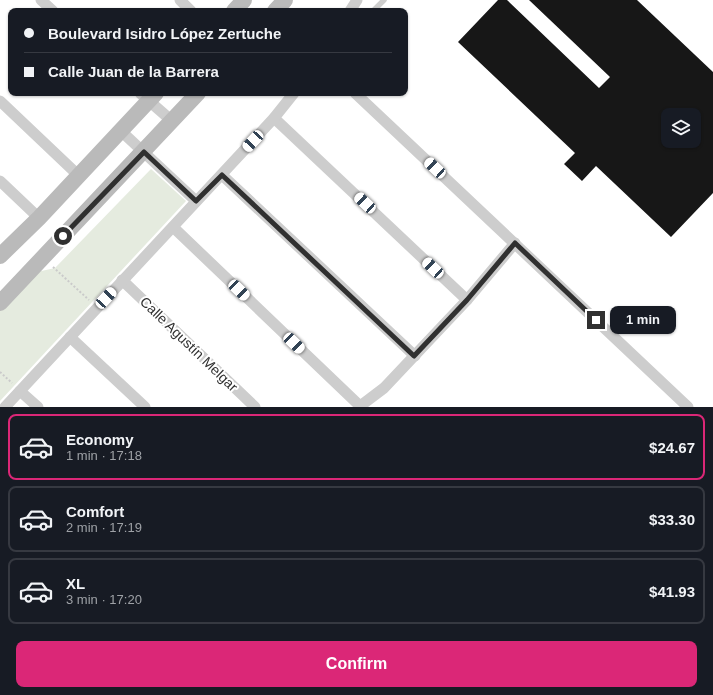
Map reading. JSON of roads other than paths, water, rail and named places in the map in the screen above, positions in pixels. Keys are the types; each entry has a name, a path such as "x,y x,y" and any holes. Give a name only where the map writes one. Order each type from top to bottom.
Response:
{"main road":[{"path":"237,8 244,0"},
{"path":"278,8 285,0"},
{"path":"0,256 39,218 121,131 148,96"},
{"path":"0,303 195,96"}],"street":[{"path":"41,0 50,8"},
{"path":"180,0 188,8"},
{"path":"148,96 172,121"},
{"path":"5,407 122,280 222,175 274,118 292,96"},
{"path":"358,96 688,407"},
{"path":"0,101 78,175"},
{"path":"274,118 467,300"},
{"path":"121,131 196,201"},
{"path":"222,175 414,356"},
{"path":"0,181 39,218"},
{"path":"174,227 360,407 384,388 467,300 515,243"},
{"name":"Calle Agustín Melgar","path":"122,280 255,407"},
{"path":"70,337 146,407"},
{"path":"20,391 38,407"}],"lane":[{"path":"376,8 384,0"}]}
